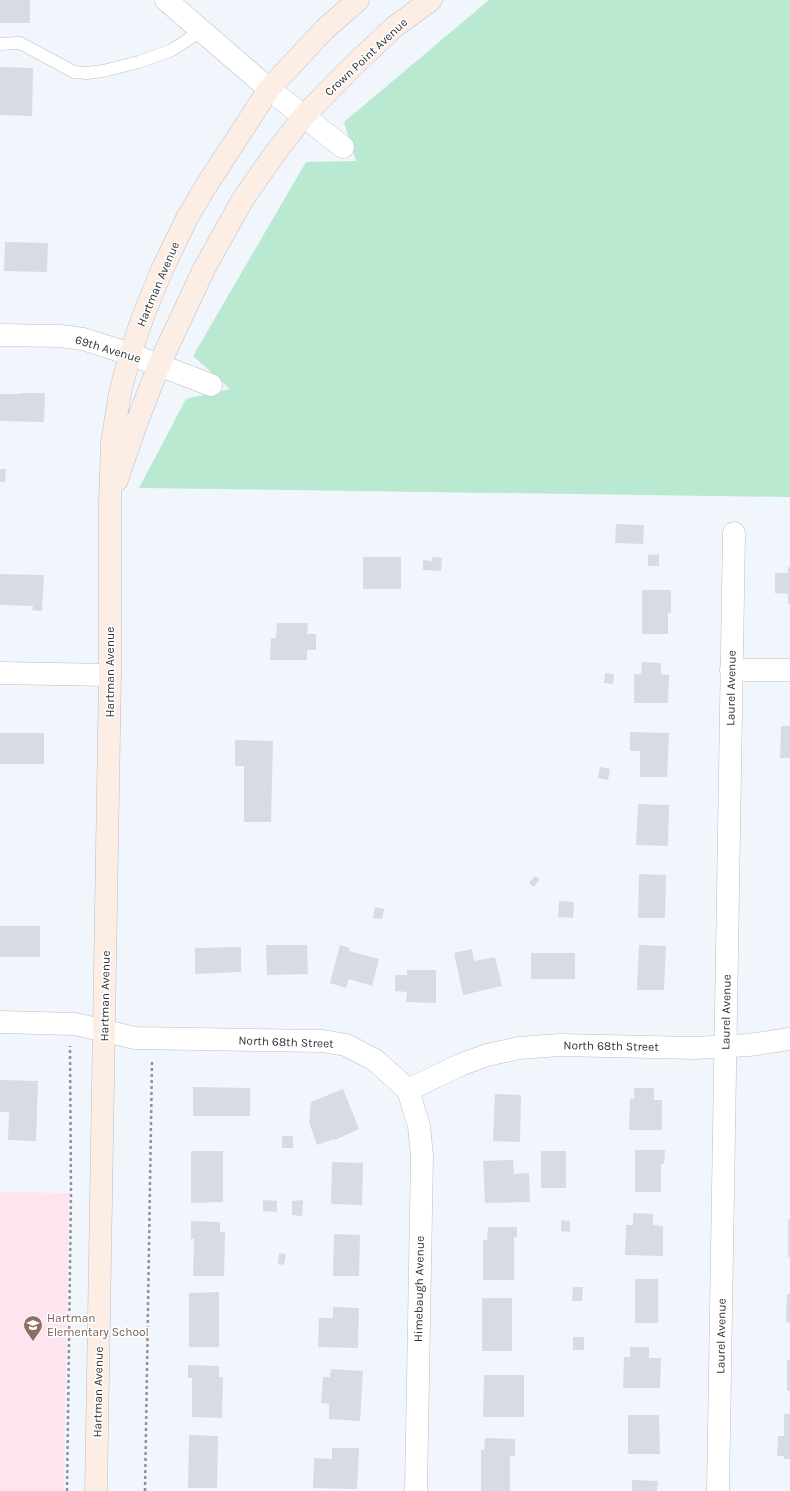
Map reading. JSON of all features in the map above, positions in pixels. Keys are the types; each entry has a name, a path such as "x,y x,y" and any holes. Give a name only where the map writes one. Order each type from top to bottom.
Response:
{"main road":[{"path":"270,89 325,29 358,0"},
{"name":"Crown Point Avenue","path":"304,116 393,28 431,0"},
{"name":"Hartman Avenue","path":"96,1491 110,675 110,502 112,442 120,393 130,354 162,270 187,218 206,186 270,89"},
{"name":"Hartman Avenue","path":"110,502 135,427 159,365 204,270 243,198 304,116"}],"street":[{"path":"166,0 270,89 343,147"},
{"name":"69th Avenue","path":"0,335 60,336 83,339 130,354 211,385"},
{"name":"Laurel Avenue","path":"718,1491 734,533"},
{"path":"731,670 790,670"},
{"path":"0,673 110,675"},
{"name":"North 68th Street","path":"0,1022 75,1024 135,1038 323,1041 346,1045 375,1060 408,1090 460,1064 488,1055 519,1048 560,1045 695,1048 749,1045 790,1039"},
{"name":"Himebaugh Avenue","path":"408,1090 419,1126 422,1156 416,1491"}],"lane":[{"path":"0,44 20,43 74,72 87,73 103,71 139,62 172,50 201,31"}],"path":[{"path":"67,1491 71,1193 70,1042"},
{"path":"145,1491 152,1056"}],"shaded area":[{"name":"Hartman Elementary School","path":"0,1192 69,1193 64,1491 0,1491"}],"green space":[{"path":"489,0 790,0 790,497 139,488 186,399 230,389 193,356 306,162 356,161 344,122"}],"building":[{"path":"0,0 30,0 30,23 0,23"},
{"path":"0,67 33,68 32,116 0,115"},
{"path":"5,242 48,243 47,272 4,271"},
{"path":"45,393 44,422 0,421 0,394"},
{"path":"0,469 6,469 5,482 0,482"},
{"path":"616,524 644,525 643,544 615,543"},
{"path":"659,554 659,566 648,566 648,555"},
{"path":"363,557 401,557 401,589 363,589"},
{"path":"432,557 442,558 441,571 423,570 423,560 432,561"},
{"path":"788,567 790,567 790,604 788,604 788,594 775,593 775,573 788,573"},
{"path":"0,574 44,575 42,611 32,610 33,606 0,605"},
{"path":"642,590 671,590 671,613 668,613 668,634 642,634"},
{"path":"277,623 308,623 307,634 316,634 316,650 307,650 307,660 270,660 271,638 276,638"},
{"path":"642,662 661,663 661,674 669,675 668,703 634,703 634,674 641,674"},
{"path":"605,673 614,674 613,684 604,683"},
{"path":"781,726 790,726 790,758 780,758"},
{"path":"630,732 669,733 667,777 640,777 640,751 630,751"},
{"path":"0,733 44,733 44,764 0,764"},
{"path":"235,740 273,741 271,822 244,822 244,766 235,766"},
{"path":"600,767 610,769 608,780 598,778"},
{"path":"638,804 669,805 668,846 636,845"},
{"path":"639,874 666,875 665,918 638,918"},
{"path":"535,876 540,879 534,887 529,883"},
{"path":"559,901 574,902 573,918 558,917"},
{"path":"375,907 384,909 382,919 373,918"},
{"path":"0,926 40,926 40,957 0,957"},
{"path":"266,945 307,945 308,974 267,975"},
{"path":"340,945 350,948 349,951 379,959 372,986 349,979 346,988 330,983"},
{"path":"639,945 666,946 664,990 637,990"},
{"path":"241,947 241,972 195,974 195,948"},
{"path":"472,949 474,961 495,957 502,986 463,995 454,953"},
{"path":"531,953 575,953 575,979 531,979"},
{"path":"407,970 436,970 436,1003 406,1002 407,992 395,991 395,975 407,975"},
{"path":"0,1080 38,1081 36,1141 8,1140 9,1112 0,1112"},
{"path":"193,1087 250,1088 250,1116 193,1116"},
{"path":"634,1088 654,1088 654,1100 662,1100 662,1130 629,1130 630,1099 634,1099"},
{"path":"343,1089 359,1129 335,1140 334,1139 317,1145 309,1122 311,1102"},
{"path":"495,1094 521,1095 520,1142 493,1141"},
{"path":"282,1136 293,1136 293,1148 282,1148"},
{"path":"635,1150 665,1150 664,1164 661,1164 661,1192 635,1192"},
{"path":"191,1151 223,1151 223,1202 191,1203"},
{"path":"541,1151 566,1151 566,1188 541,1188"},
{"path":"513,1160 514,1174 529,1173 530,1202 485,1203 483,1161"},
{"path":"332,1162 363,1163 362,1205 331,1204"},
{"path":"263,1200 277,1201 277,1212 263,1211"},
{"path":"303,1200 302,1216 292,1215 292,1201"},
{"path":"633,1213 653,1214 653,1225 663,1226 663,1256 625,1255 626,1225 633,1225"},
{"path":"788,1219 790,1219 790,1257 788,1257"},
{"path":"561,1220 570,1221 570,1232 561,1231"},
{"path":"191,1221 220,1222 220,1232 225,1232 224,1276 193,1276 194,1239 191,1239"},
{"path":"488,1227 517,1227 517,1237 514,1237 514,1280 483,1280 483,1240 487,1240"},
{"path":"334,1234 360,1235 359,1276 333,1276"},
{"path":"279,1253 286,1254 284,1265 278,1264"},
{"path":"635,1279 658,1279 658,1323 635,1323"},
{"path":"573,1287 583,1287 582,1301 572,1301"},
{"path":"219,1292 219,1347 189,1347 189,1293"},
{"path":"787,1294 790,1294 790,1323 786,1322"},
{"path":"482,1298 512,1298 512,1351 482,1351"},
{"path":"333,1307 359,1308 358,1348 318,1347 319,1318 333,1318"},
{"path":"573,1337 584,1337 584,1350 573,1350"},
{"path":"630,1347 649,1347 649,1358 661,1358 660,1388 623,1388 624,1357 630,1357"},
{"path":"787,1360 790,1360 790,1391 787,1391"},
{"path":"188,1365 219,1366 219,1377 223,1377 222,1418 192,1417 192,1378 188,1378"},
{"path":"331,1369 363,1371 360,1421 329,1419 329,1404 321,1403 323,1377 330,1377"},
{"path":"484,1375 524,1375 524,1417 483,1417"},
{"path":"784,1414 790,1414 790,1459 784,1459 784,1456 777,1456 778,1436 784,1436"},
{"path":"628,1415 659,1415 660,1454 628,1454"},
{"path":"189,1435 218,1436 217,1488 188,1488"},
{"path":"485,1438 515,1439 515,1456 510,1456 510,1491 481,1491 481,1450 484,1450"},
{"path":"332,1448 359,1448 357,1489 313,1488 314,1458 332,1459"},
{"path":"632,1480 658,1481 657,1491 632,1491"}],"place":[{"name":"Hartman Elementary School","path":"33,1342"}]}
